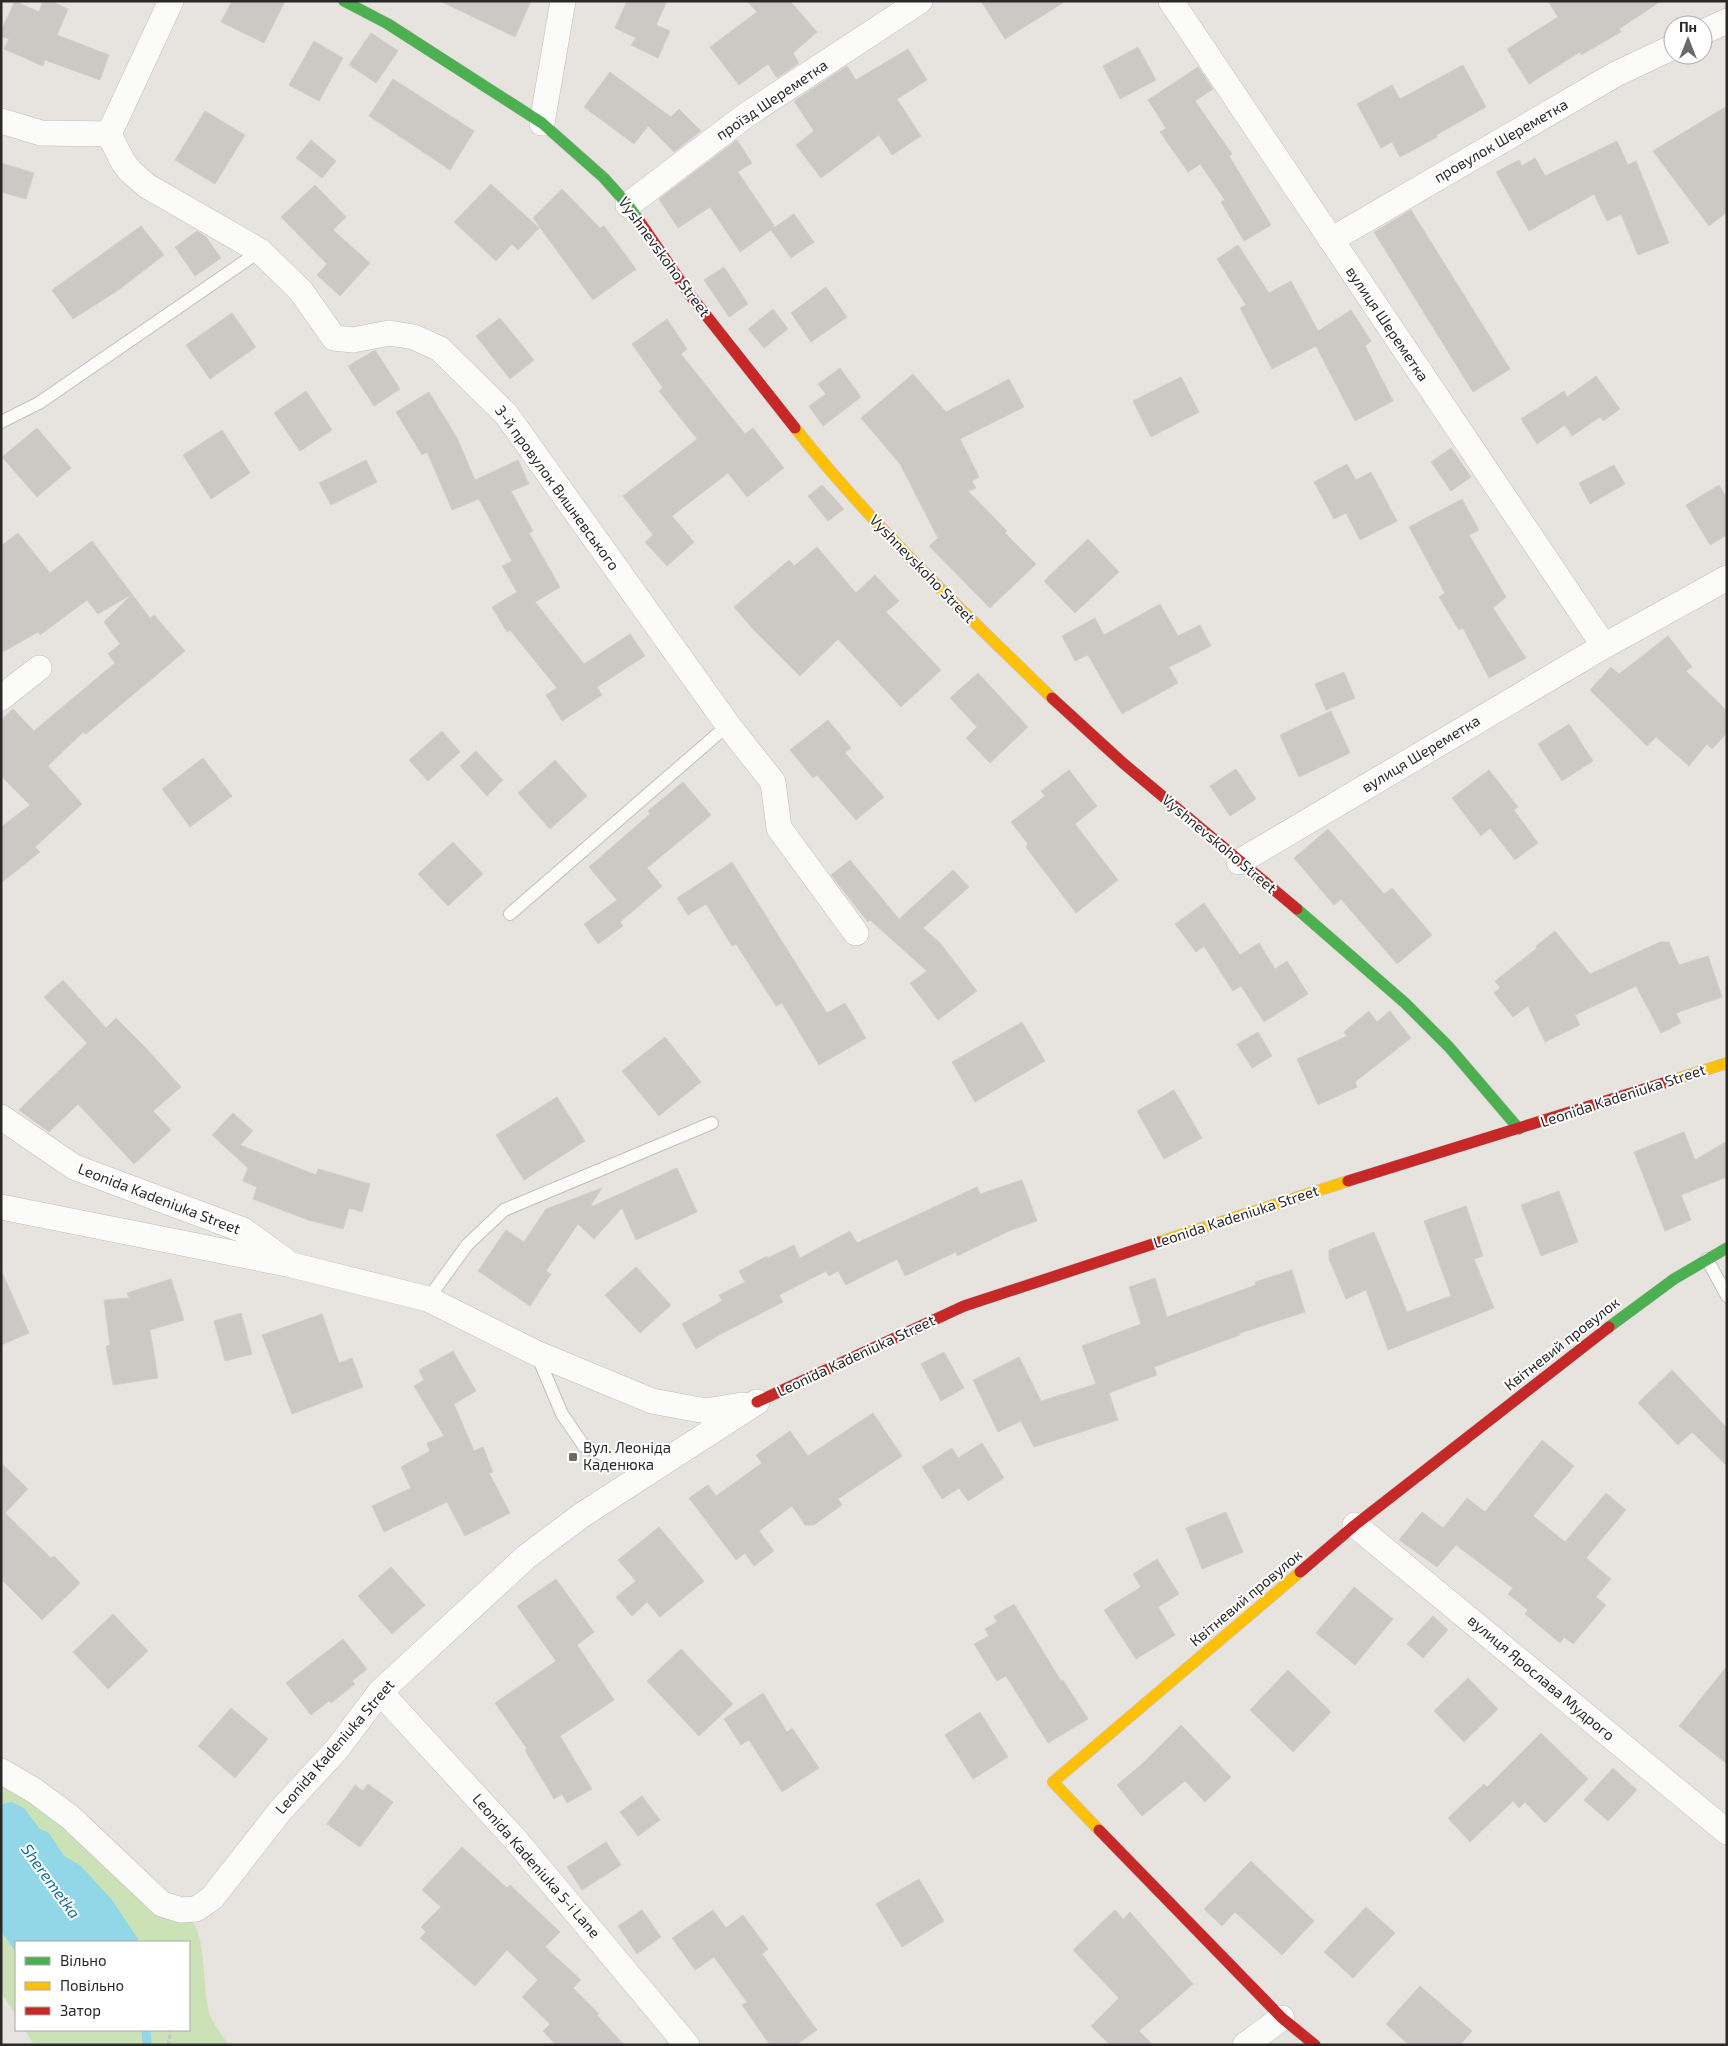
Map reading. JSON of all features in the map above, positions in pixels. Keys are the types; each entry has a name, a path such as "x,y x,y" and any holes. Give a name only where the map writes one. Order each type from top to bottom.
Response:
{"street":[{"path":"1,121 41,133 109,134 171,1"},
{"name":"Vyshnevskoho Street","path":"344,1 388,24 542,124 580,155 628,204 708,318 823,463 873,520 930,580 1055,701 1123,763 1362,964 1405,1003 1449,1047 1519,1129"},
{"path":"542,124 563,1"},
{"name":"проїзд Шереметка","path":"628,204 745,116 920,1"},
{"name":"вулиця Шереметка","path":"1171,1 1604,646"},
{"path":"1713,27 1727,21"},
{"name":"провулок Шереметка","path":"1331,240 1616,74 1663,52"},
{"name":"3-й провулок Вишневського","path":"109,134 123,162 147,186 260,251 301,291 334,338 353,340 389,333 414,337 440,349 506,414 728,725 773,782 779,828 856,933"},
{"name":"вулиця Шереметка","path":"1239,862 1604,646 1727,578"},
{"path":"1,698 39,668"},
{"name":"Leonida Kadeniuka Street","path":"1,1771 35,1791 70,1818 162,1904 181,1910 196,1909 212,1898 280,1811 337,1749 380,1692 526,1557 582,1515 757,1402 964,1306 1286,1200 1727,1064"},
{"name":"Leonida Kadeniuka Street","path":"1,1117 74,1167 243,1230 292,1265"},
{"name":"Leonida Kadeniuka Street","path":"1,1207 292,1265 428,1299 536,1353 652,1401 706,1411 757,1402"},
{"name":"Квітневий провулок","path":"1282,2018 1053,1782 1355,1525 1638,1304 1674,1279 1727,1248"},
{"name":"вулиця Ярослава Мудрого","path":"1355,1525 1727,1832"},
{"name":"Leonida Kadeniuka 5-i Lane","path":"380,1692 514,1838 687,2045"},
{"path":"1245,2045 1282,2018 1315,2045"}],"lane":[{"path":"1,422 39,403 260,251"},
{"path":"510,914 728,725"},
{"path":"428,1299 467,1246 504,1210 712,1123"},
{"path":"1708,1259 1727,1296"},
{"path":"536,1353 562,1414 584,1446 610,1458 652,1458 706,1427 757,1402"}],"path":[{"path":"168,2045 171,2031"}],"green space":[{"path":"1,1771 181,1910 194,1924 200,1942 210,2015 229,2045 34,2045 26,2031 190,2031 190,1941 15,1941 15,2014 1,1992"}],"water":[{"path":"12,1802 24,1808 40,1829 49,1833 64,1856 81,1866 112,1900 139,1941 15,1941 15,1951 1,1931 1,1804"}],"building":[{"path":"15,1 39,12 43,1 51,1 68,9 57,35 109,55 100,80 45,60 43,66 4,49 9,39 1,36 1,31"},
{"path":"232,1 285,1 264,43 221,22"},
{"path":"440,1 531,1 515,37"},
{"path":"627,1 667,1 656,25 670,31 658,58 631,45 636,38 615,28"},
{"path":"747,1 790,1 817,32 793,53 799,63 777,78 768,64 739,85 710,47 757,12"},
{"path":"981,1 1066,1 1005,39"},
{"path":"1548,1 1661,1 1619,29 1621,32 1581,55 1580,52 1529,84 1507,49 1558,17"},
{"path":"371,33 398,51 376,83 349,65"},
{"path":"314,41 343,58 319,101 289,85"},
{"path":"1138,47 1156,80 1120,99 1103,66"},
{"path":"908,49 927,80 897,99 921,136 892,155 879,135 821,178 796,145 814,131 794,101 847,66 856,80"},
{"path":"1463,65 1486,107 1400,157 1392,142 1381,148 1357,104 1392,85 1400,99"},
{"path":"1198,67 1213,89 1195,101 1232,154 1229,156 1271,225 1244,241 1221,202 1225,200 1200,164 1188,172 1160,132 1166,128 1148,100"},
{"path":"610,72 671,117 679,109 701,131 674,152 648,126 634,144 584,107"},
{"path":"393,79 474,131 450,170 369,116"},
{"path":"1727,106 1727,212 1709,226 1653,151"},
{"path":"205,111 245,135 215,184 175,160"},
{"path":"311,140 336,161 322,178 296,158"},
{"path":"737,140 752,163 738,172 775,227 794,214 814,242 791,258 771,230 740,252 710,207 678,228 659,199"},
{"path":"1617,141 1628,165 1636,161 1669,243 1638,255 1621,214 1607,221 1594,194 1529,231 1496,172 1519,160 1522,166 1535,158 1545,176"},
{"path":"1,163 34,173 26,199 1,192"},
{"path":"491,184 539,228 518,250 512,244 496,261 454,222"},
{"path":"315,185 346,217 333,230 370,263 340,296 317,275 327,264 281,217"},
{"path":"562,189 600,228 604,226 636,269 593,300 533,218"},
{"path":"1411,210 1510,369 1473,392 1374,232"},
{"path":"141,226 164,255 117,291 73,319 52,290"},
{"path":"197,231 206,237 221,258 195,276 175,247"},
{"path":"1238,245 1269,293 1291,281 1318,331 1351,310 1371,341 1365,346 1393,401 1355,421 1316,346 1272,369 1240,308 1246,305 1217,259"},
{"path":"724,267 748,304 729,317 704,280"},
{"path":"826,287 847,317 811,342 791,313"},
{"path":"773,309 788,329 764,348 748,329"},
{"path":"232,313 256,347 210,379 186,345"},
{"path":"500,318 534,360 510,379 476,336"},
{"path":"667,319 687,349 681,354 745,434 753,428 784,468 747,497 728,473 672,516 694,542 667,566 645,542 653,535 623,496 697,439 659,391 663,388 632,344"},
{"path":"375,350 400,389 374,406 348,366"},
{"path":"840,368 861,397 823,426 809,406 826,394 818,384"},
{"path":"913,374 946,412 1009,379 1024,407 960,439 979,477 972,481 976,488 968,491 1007,531 1005,533 1036,564 990,608 929,546 938,538 900,464 861,418"},
{"path":"1596,376 1620,409 1603,421 1600,417 1572,436 1565,425 1537,444 1521,419 1564,391 1567,397"},
{"path":"1181,377 1199,412 1151,437 1133,401"},
{"path":"306,391 332,430 300,451 274,413"},
{"path":"429,392 457,438 475,480 518,460 529,484 511,491 533,531 529,533 560,587 535,602 584,664 630,634 645,656 597,687 602,695 562,721 546,695 557,688 510,630 507,632 492,607 517,592 502,566 512,561 479,499 452,510 427,452 422,455 396,412"},
{"path":"37,428 71,468 37,497 2,457"},
{"path":"222,430 250,473 211,499 183,455"},
{"path":"1451,448 1471,477 1451,491 1431,462"},
{"path":"366,460 377,482 331,505 319,483"},
{"path":"1347,464 1356,480 1371,472 1397,521 1360,540 1346,513 1334,519 1314,482"},
{"path":"1614,465 1625,484 1590,504 1579,483"},
{"path":"822,485 844,509 828,521 808,496"},
{"path":"1719,485 1727,498 1727,535 1710,545 1686,505"},
{"path":"1462,499 1479,530 1469,535 1506,597 1493,608 1526,658 1489,678 1463,628 1459,630 1439,597 1445,593 1409,527"},
{"path":"18,533 50,573 92,541 132,594 98,614 87,600 40,635 38,632 1,653 1,546"},
{"path":"1088,539 1119,572 1075,613 1044,581"},
{"path":"817,547 856,593 875,575 899,601 886,612 941,670 901,707 838,639 800,676 734,607 789,560 794,566"},
{"path":"132,594 150,618 154,615 185,651 86,734 83,732 48,766 82,804 35,847 40,852 1,883 1,827 30,805 1,776 1,720 13,709 34,731 115,663 108,654 120,644 104,622"},
{"path":"1160,604 1178,636 1200,625 1211,646 1169,667 1178,683 1122,714 1088,655 1075,661 1062,636 1095,618 1104,635"},
{"path":"1668,636 1692,667 1686,671 1727,711 1727,733 1712,749 1707,744 1689,766 1656,737 1647,746 1590,690 1611,667 1619,674"},
{"path":"1344,672 1355,698 1326,710 1315,684"},
{"path":"978,673 1028,727 990,763 966,738 977,727 950,698"},
{"path":"1331,711 1350,753 1299,777 1280,735"},
{"path":"828,720 851,748 845,753 884,797 856,820 817,775 813,778 790,750"},
{"path":"1569,724 1593,761 1562,781 1538,744"},
{"path":"442,731 460,752 428,781 409,760"},
{"path":"476,751 503,780 487,796 460,766"},
{"path":"203,758 232,796 190,827 162,789"},
{"path":"555,760 587,796 550,829 518,793"},
{"path":"1236,769 1256,799 1230,816 1210,786"},
{"path":"1069,770 1097,806 1075,824 1118,880 1076,913 1026,847 1028,844 1011,822 1045,796 1041,791"},
{"path":"1489,770 1518,807 1514,810 1538,843 1515,860 1490,828 1481,836 1452,798"},
{"path":"683,782 711,815 647,868 662,886 620,922 623,926 598,944 584,924 617,900 589,867 650,814 648,811"},
{"path":"1328,829 1384,894 1392,888 1432,935 1397,964 1341,899 1334,905 1294,858"},
{"path":"453,842 483,874 448,906 418,874"},
{"path":"850,860 899,919 953,870 969,887 923,928 940,943 977,991 938,1020 910,983 927,971 870,920 868,922 831,875"},
{"path":"732,862 827,1013 845,1003 866,1038 819,1065 782,1003 776,1006 736,944 732,946 706,904 688,915 677,898"},
{"path":"1204,903 1240,955 1259,943 1275,969 1287,961 1308,994 1264,1022 1241,986 1233,991 1204,946 1196,952 1175,924"},
{"path":"1555,931 1590,974 1660,942 1669,942 1679,965 1708,956 1722,997 1676,1013 1681,1023 1661,1033 1636,986 1575,1015 1580,1025 1545,1042 1528,1006 1513,1017 1494,993 1500,988 1495,981 1537,948 1536,946"},
{"path":"63,980 106,1028 116,1018 181,1087 153,1111 171,1130 134,1164 78,1104 49,1132 19,1110 87,1043 44,997"},
{"path":"1369,1011 1377,1022 1390,1011 1411,1038 1355,1082 1357,1087 1318,1105 1297,1059 1347,1036 1344,1032"},
{"path":"1022,1022 1045,1061 975,1102 952,1062"},
{"path":"1258,1032 1272,1056 1252,1068 1237,1044"},
{"path":"665,1037 701,1082 659,1116 622,1071"},
{"path":"1174,1090 1202,1138 1164,1159 1137,1111"},
{"path":"557,1097 585,1141 524,1180 496,1135"},
{"path":"233,1113 253,1131 240,1145 316,1175 318,1169 370,1184 362,1212 349,1208 343,1229 308,1220 253,1199 257,1187 243,1181 248,1168 212,1135"},
{"path":"1684,1132 1695,1160 1727,1141 1727,1177 1681,1195 1691,1220 1665,1231 1634,1152"},
{"path":"677,1168 697,1212 636,1240 622,1208 594,1239 578,1224 546,1271 551,1274 530,1306 478,1271 506,1230 524,1242 546,1209 602,1188 591,1205 593,1206"},
{"path":"1022,1180 1037,1221 1009,1231 957,1256 956,1252 905,1276 897,1259 846,1285 838,1271 829,1276 826,1271 779,1295 783,1302 696,1349 682,1324 722,1301 719,1295 745,1282 739,1271 767,1256 768,1258 794,1245 800,1258 850,1231 857,1243 977,1187 980,1194"},
{"path":"1559,1191 1578,1242 1541,1256 1521,1205"},
{"path":"1466,1206 1483,1256 1474,1259 1494,1308 1388,1350 1366,1290 1346,1299 1329,1259 1329,1250 1374,1232 1407,1312 1451,1296 1424,1221"},
{"path":"636,1267 671,1305 640,1333 605,1295"},
{"path":"1,1270 29,1333 1,1345"},
{"path":"1292,1270 1305,1312 1240,1333 1240,1335 1154,1367 1157,1375 1109,1393 1118,1420 1034,1447 1021,1421 998,1432 973,1380 1019,1357 1041,1401 1096,1384 1082,1346 1141,1324 1129,1287 1155,1278 1167,1317 1256,1285 1255,1282"},
{"path":"171,1279 184,1320 150,1330 158,1378 113,1385 106,1346 110,1345 104,1300 129,1298 127,1293"},
{"path":"241,1313 252,1354 225,1361 214,1321"},
{"path":"322,1314 339,1363 352,1358 363,1387 292,1414 262,1335"},
{"path":"453,1351 476,1391 454,1404 474,1451 483,1447 493,1472 489,1473 510,1513 465,1536 447,1502 384,1532 372,1506 411,1488 401,1467 430,1451 427,1443 444,1436 414,1386 424,1380 419,1370"},
{"path":"944,1352 964,1388 941,1401 921,1364"},
{"path":"1672,1370 1727,1428 1727,1466 1692,1432 1678,1445 1638,1403"},
{"path":"873,1413 902,1456 838,1499 842,1505 814,1525 805,1525 792,1506 759,1531 774,1551 754,1566 745,1553 736,1560 689,1498 708,1485 716,1496 762,1463 756,1455 790,1431 808,1456"},
{"path":"1542,1440 1574,1466 1533,1516 1565,1542 1606,1493 1626,1510 1586,1558 1611,1579 1596,1597 1606,1605 1573,1644 1564,1637 1560,1643 1525,1614 1528,1610 1508,1594 1513,1588 1456,1545 1437,1567 1399,1540 1422,1512 1443,1528 1467,1498 1485,1512"},
{"path":"982,1443 1004,1478 968,1501 959,1488 942,1499 922,1467 952,1448 958,1458"},
{"path":"1,1463 28,1489 5,1513 51,1558 54,1556 80,1583 42,1620 1,1579"},
{"path":"1226,1512 1243,1552 1202,1569 1186,1528"},
{"path":"659,1527 704,1581 660,1617 647,1602 632,1616 616,1597 636,1581 618,1560"},
{"path":"1157,1559 1179,1594 1158,1607 1175,1635 1136,1659 1104,1610 1141,1587 1133,1574"},
{"path":"391,1567 425,1605 392,1634 358,1596"},
{"path":"556,1579 594,1632 577,1645 614,1700 560,1736 592,1789 567,1803 562,1794 554,1799 525,1750 527,1749 495,1703 556,1661 517,1606"},
{"path":"1354,1587 1393,1619 1355,1665 1316,1633"},
{"path":"1014,1604 1061,1681 1063,1680 1088,1719 1048,1743 1006,1676 997,1681 974,1644 989,1636 985,1629 997,1622 994,1616"},
{"path":"113,1614 148,1651 108,1689 73,1652"},
{"path":"1433,1616 1448,1630 1423,1658 1407,1644"},
{"path":"343,1639 367,1669 352,1681 355,1684 331,1703 329,1701 311,1715 286,1683"},
{"path":"681,1649 733,1704 699,1736 647,1681"},
{"path":"1727,1666 1727,1764 1679,1726"},
{"path":"1288,1670 1331,1712 1293,1752 1250,1710"},
{"path":"1468,1678 1498,1709 1464,1742 1434,1711"},
{"path":"763,1693 787,1732 792,1728 819,1768 782,1792 749,1740 741,1745 724,1719"},
{"path":"231,1708 268,1739 235,1778 198,1746"},
{"path":"980,1712 1008,1757 973,1779 945,1735"},
{"path":"1181,1725 1231,1777 1205,1802 1185,1781 1142,1816 1117,1785 1142,1764"},
{"path":"1541,1733 1588,1779 1545,1823 1525,1802 1519,1808 1513,1801 1470,1842 1448,1818 1484,1784 1487,1787"},
{"path":"1613,1768 1637,1790 1608,1821 1584,1800"},
{"path":"368,1784 393,1802 360,1847 327,1824 355,1785 363,1791"},
{"path":"642,1796 660,1820 638,1836 620,1812"},
{"path":"606,1842 621,1865 582,1890 567,1867"},
{"path":"462,1847 507,1888 510,1885 560,1932 545,1947 581,1980 573,1988 599,2014 597,2015 624,2045 556,2045 543,2031 550,2024 522,1997 538,1980 507,1950 475,1986 420,1938 426,1932 421,1927 441,1907 422,1890"},
{"path":"1251,1861 1314,1921 1282,1955 1235,1912 1222,1926 1204,1909"},
{"path":"919,1879 944,1921 902,1947 876,1904"},
{"path":"1366,1907 1395,1933 1353,1978 1324,1952"},
{"path":"642,1910 661,1937 637,1954 618,1926"},
{"path":"713,1910 726,1928 743,1915 768,1949 762,1954 817,2030 796,2045 770,2045 742,2005 747,2002 714,1957 695,1970 672,1938"},
{"path":"1115,1910 1123,1919 1130,1912 1193,1984 1139,2031 1153,2045 1110,2045 1091,2026 1119,1998 1073,1950"},
{"path":"1420,1986 1472,2031 1460,2045 1409,2045 1386,2024"}],"waterway":[{"name":"Sheremetka","path":"146,2031 147,2045"}],"traffic: fast":[{"path":"344,1 388,24 542,123 604,178 640,222"},
{"path":"1297,909 1405,1003 1449,1047 1519,1129"},
{"path":"1609,1327 1674,1279 1727,1248"}],"traffic: slow":[{"path":"795,428 919,568 1052,698"},
{"path":"1667,1082 1727,1063"},
{"path":"1159,1242 1348,1181"},
{"path":"1099,1830 1053,1782 1300,1572"}],"traffic: jam":[{"path":"640,222 690,295 795,428"},
{"path":"1052,698 1123,763 1297,909"},
{"path":"1348,1181 1667,1082"},
{"path":"757,1402 964,1306 1159,1242"},
{"path":"1300,1572 1355,1525 1609,1327"},
{"path":"1099,1830 1282,2018 1315,2045"}],"place":[{"name":"Вул. Леоніда Каденюка","path":"573,1457"}]}
